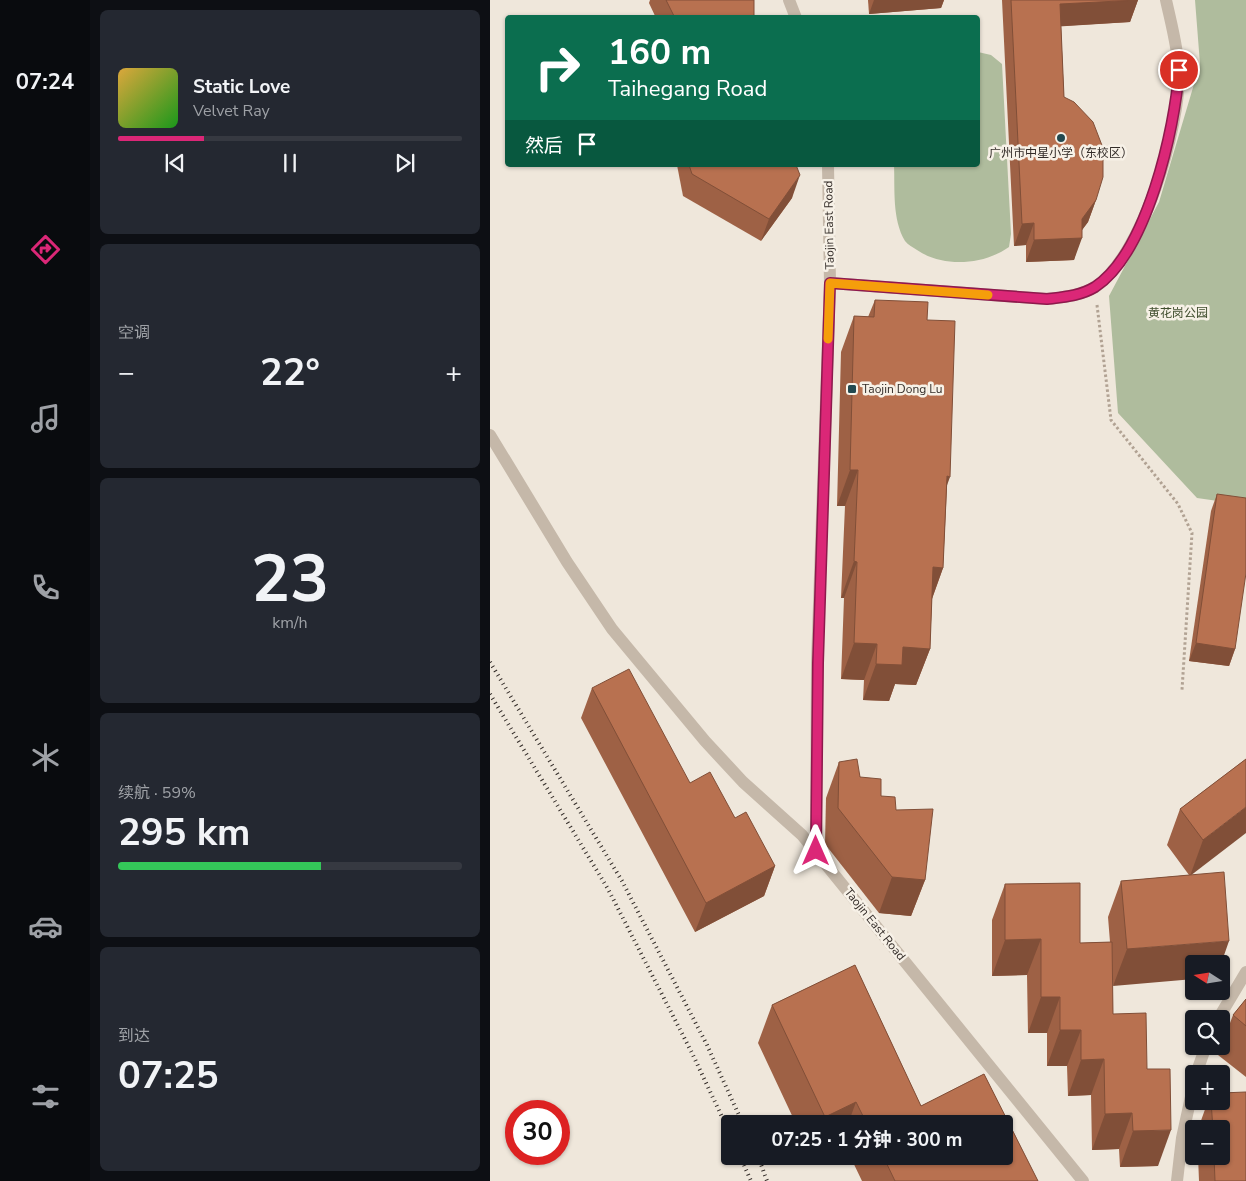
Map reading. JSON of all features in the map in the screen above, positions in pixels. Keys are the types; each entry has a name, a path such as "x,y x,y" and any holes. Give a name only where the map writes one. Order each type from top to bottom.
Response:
{"street":[{"path":"789,0 795,15"},
{"path":"830,283 1047,299 1073,296 1095,287 1123,259 1146,211 1166,153 1174,118 1179,70 1166,0"},
{"name":"Taojin East Road","path":"828,167 830,283 818,663 816,851 1083,1181"},
{"path":"490,435 567,562 612,629 743,782 797,830 816,851"},
{"path":"1223,1010 1246,972"},
{"path":"1177,1181 1182,1138 1188,1110"}],"path":[{"path":"1095,287 1111,420 1178,504 1192,533 1182,690"}],"green space":[{"name":"黄花岗公园","path":"1195,0 1246,0 1246,505 1197,498 1118,413 1109,296 1159,202 1200,64"},
{"path":"980,52 991,55 1002,64 1011,234 1009,247 988,258 976,261 951,262 927,256 905,241 898,223 894,194 894,167 980,167"}],"building":[{"path":"666,0 754,0 754,15 674,15"},
{"path":"1011,0 1138,0 1060,4 1064,97 1074,102 1093,122 1103,148 1103,177 1096,200 1082,219 1082,238 1034,240 1034,223 1022,224"},
{"path":"690,167 797,167 800,175 769,219 692,174"},
{"path":"875,300 928,302 927,320 955,321 950,477 947,476 943,568 933,567 930,649 903,647 902,665 876,664 877,644 854,643 857,562 854,561 858,470 850,470 854,316 874,317"},
{"path":"1217,494 1246,498 1246,573 1235,649 1196,643"},
{"path":"629,669 690,783 710,772 735,818 746,812 775,866 706,903 592,688"},
{"path":"857,759 860,777 881,779 881,796 895,797 896,810 933,809 925,880 892,877 838,808 839,762"},
{"path":"1246,759 1246,807 1203,840 1180,809"},
{"path":"1224,872 1229,941 1127,949 1121,881"},
{"path":"1080,883 1080,943 1112,942 1113,1014 1146,1013 1147,1069 1170,1069 1171,1130 1133,1131 1132,1113 1105,1114 1104,1059 1081,1060 1081,1030 1060,1030 1060,997 1041,997 1041,939 1005,940 1005,884"},
{"path":"855,965 921,1106 984,1074 1005,1115 862,1115 856,1102 829,1115 824,1115 772,1005"},
{"path":"1246,999 1246,1026 1233,1015"},
{"path":"1246,1092 1246,1181 1215,1181 1214,1165 1230,1165 1230,1120 1212,1120 1212,1110 1230,1110 1230,1093"},
{"path":"1013,1131 1038,1181 895,1181 887,1165 1013,1165"}],"railway":[{"path":"490,662 622,881 707,1045 739,1115"},
{"path":"490,694 608,889 692,1053 721,1115"},
{"path":"744,1165 751,1181"},
{"path":"761,1165 767,1181"}],"slow traffic":[{"path":"828,339 830,283 988,295"}],"place":[{"name":"广州市中星小学（东校区）","path":"1061,138"},
{"name":"Taojin Dong Lu","path":"852,389"}],"route":[{"path":"816,851 818,663 830,283 1047,299 1073,296 1095,287 1123,259 1156,186 1174,118 1179,70"}]}
